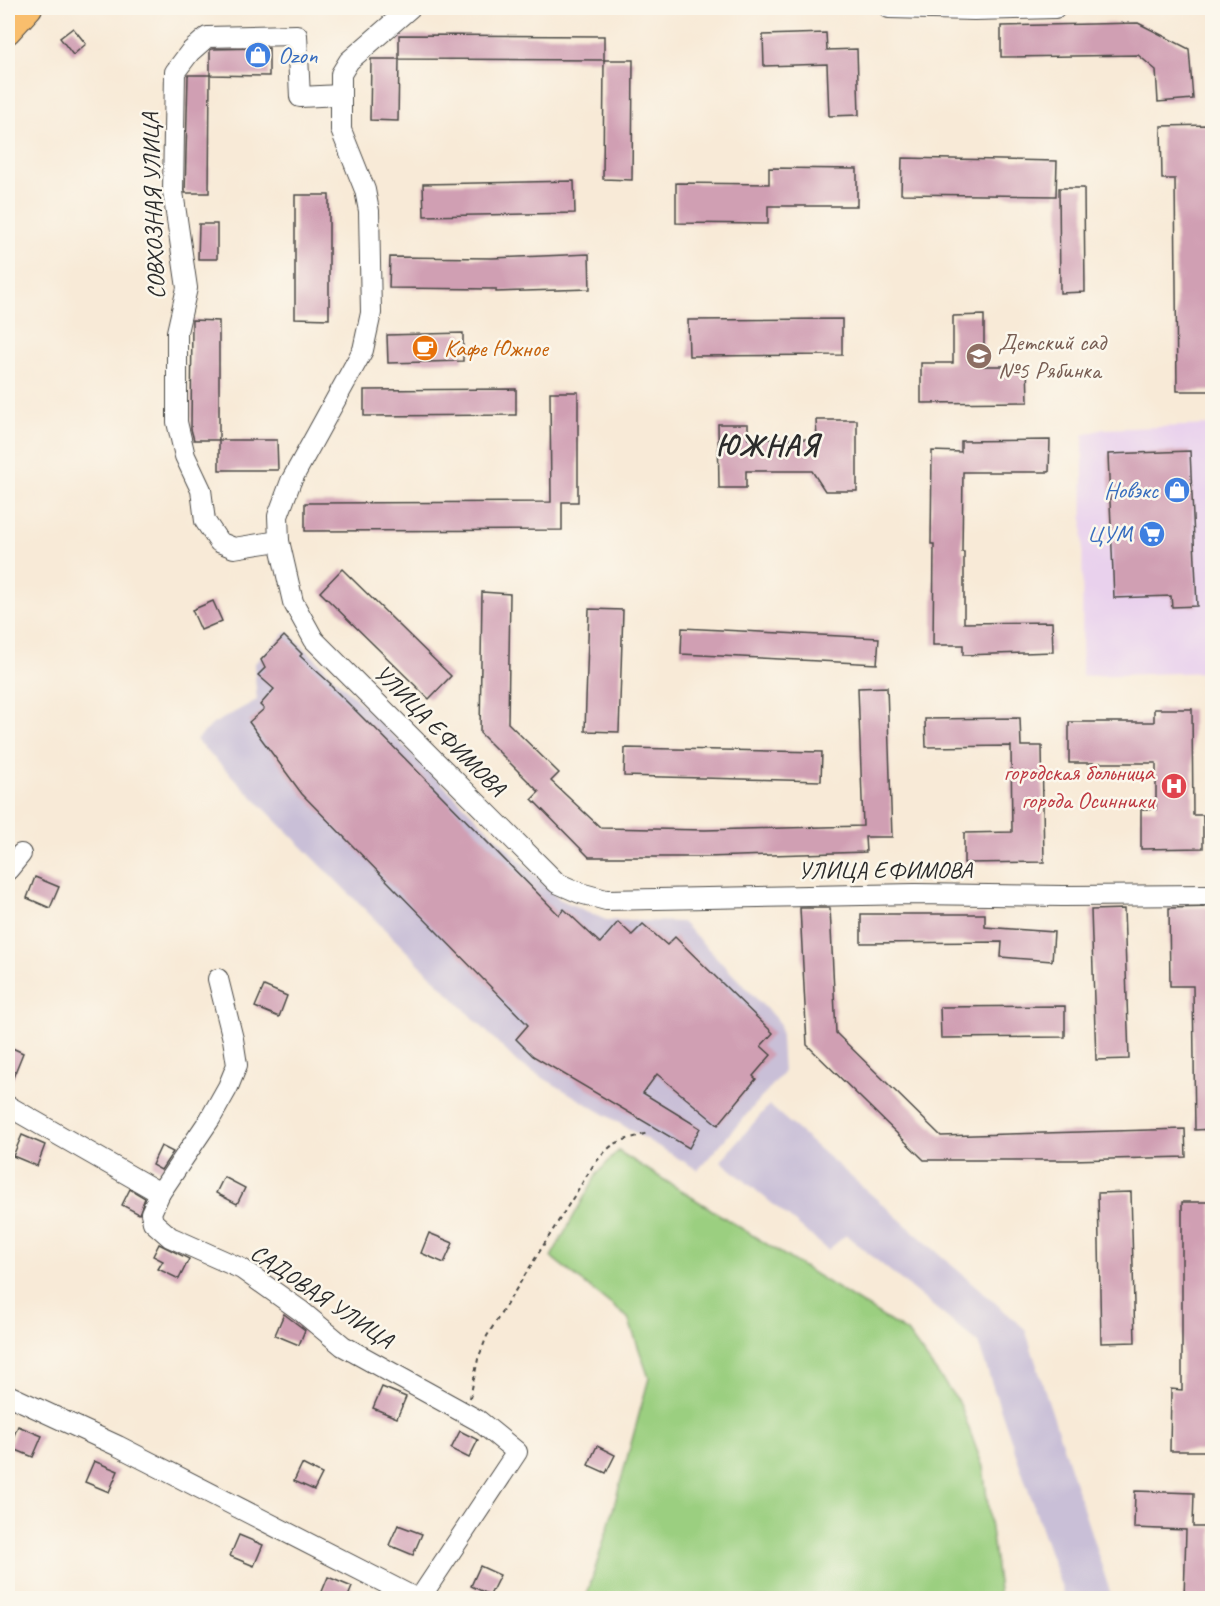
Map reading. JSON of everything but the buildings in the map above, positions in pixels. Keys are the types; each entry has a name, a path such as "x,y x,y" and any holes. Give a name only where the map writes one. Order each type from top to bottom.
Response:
{"main road":[{"path":"8,30 30,8"}],"street":[{"name":"УЛИЦА ЕФИМОВА","path":"410,8 349,61 341,74 341,130 365,190 369,211 371,313 363,350 291,481 279,516 279,541 293,602 314,640 557,883 580,893 606,900 915,894 1212,895"},
{"path":"889,8 974,10 1055,8"},
{"name":"СОВХОЗНАЯ УЛИЦА","path":"279,541 234,548 219,542 206,521 201,490 185,456 177,422 177,332 187,288 173,192 175,72 190,52 207,37 297,35 300,97 340,95"},
{"path":"8,870 21,854"},
{"path":"8,1106 160,1193 210,1119 237,1065 218,979"},
{"name":"САДОВАЯ УЛИЦА","path":"160,1193 151,1213 153,1222 170,1237 242,1269 301,1311 343,1346 478,1421 517,1452 420,1599"},
{"path":"8,1395 138,1456 415,1599"}],"path":[{"path":"466,1414 478,1359 487,1336 594,1164 608,1149 619,1142 647,1133"}],"shaded area":[{"path":"1212,425 1212,672 1082,676 1083,435 1103,429"},
{"path":"287,631 559,899 606,920 682,922 780,1023 783,1073 698,1170 518,1063 196,740 213,724 257,700 254,664"},
{"path":"769,1105 1025,1329 1112,1598 1065,1598 978,1343 846,1235 828,1250 721,1161"}],"green space":[{"path":"618,1151 907,1332 960,1404 983,1467 1000,1598 586,1598 649,1378 628,1318 551,1257 597,1174"}],"place":[{"name":"Ozon","path":"258,55"},
{"name":"Кафе Южное","path":"425,348"},
{"name":"Детский сад №5 Рябинка","path":"979,356"},
{"name":"Новэкс","path":"1177,490"},
{"name":"ЦУМ","path":"1152,534"},
{"name":"городская больница города Осинники","path":"1174,786"}],"district":[{"name":"ЮЖНАЯ","path":"768,445"}]}
